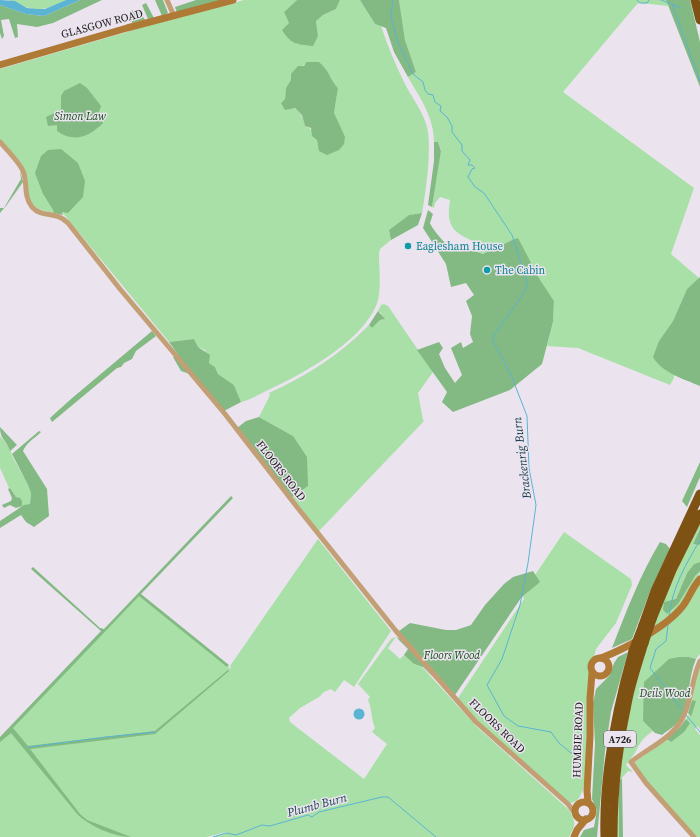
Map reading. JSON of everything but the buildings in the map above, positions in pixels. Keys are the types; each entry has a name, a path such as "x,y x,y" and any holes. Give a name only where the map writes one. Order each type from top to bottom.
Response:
{"highway":[{"path":"695,0 700,20"},
{"name":"A726","path":"605,837 612,741 625,680 633,651 655,591 700,494"},
{"name":"A726","path":"612,837 615,784 620,742 628,698 652,618 672,570 700,514"}],"street":[{"path":"167,0 174,16"},
{"name":"GLASGOW ROAD","path":"0,65 233,0"},
{"name":"FLOORS ROAD","path":"0,142 23,172 26,196 29,202 41,213 58,215 68,222 120,289 225,414 292,501 396,630 476,722 575,808"},
{"path":"619,651 612,659 608,674 603,677 592,673 591,666 595,660 619,651 670,620 682,608 700,579"},
{"path":"601,658 607,661 610,669"},
{"path":"694,837 646,784 630,762 667,736 678,725 684,715 694,677 700,661"},
{"name":"HUMBIE ROAD","path":"586,819 591,816 593,810 588,802 587,790 592,673"},
{"name":"HUMBIE ROAD","path":"591,690 603,677"},
{"name":"HUMBIE ROAD","path":"575,808 587,790"},
{"path":"575,808 588,802"},
{"path":"575,808 581,820 586,819"},
{"path":"575,808 578,822 576,834"},
{"path":"576,834 586,819"}],"green space":[{"path":"8,0 66,0 46,8 31,9"},
{"path":"80,0 102,0 53,23 37,27 17,24 18,37 15,38 9,19 1,20 4,36 2,39 0,33 0,5 26,14 44,16"},
{"path":"155,0 163,0 168,13 162,16"},
{"path":"196,0 223,0 177,13 175,7"},
{"path":"244,0 297,0 284,12 296,44 301,44 318,36 316,21 323,15 336,9 340,0 360,0 375,24 381,26 399,71 427,127 429,158 422,213 409,215 389,230 391,240 380,249 379,254 380,288 378,301 368,320 357,333 343,345 312,367 248,400 241,402 234,385 218,374 215,367 209,363 205,350 198,347 194,339 169,342 62,212 43,194 54,213 43,211 32,204 29,195 27,177 15,157 0,139 0,69 144,27","holes":["306,62 319,62 325,68 338,88 334,113 337,122 318,145 314,133 305,126 300,113 294,108 281,103 285,99 286,88","61,96 99,112 103,118 98,128 81,137 57,131 61,110"]},
{"path":"297,0 340,0 336,9 323,15 316,21 318,36 313,46 295,43 289,39 282,30 289,23 284,12"},
{"path":"360,0 399,0 405,40 416,72 408,77 394,52 386,28 375,24"},
{"path":"399,0 666,0 668,6 637,4 563,92 694,188 671,254 699,278 687,289 673,321 659,341 665,370 674,374 674,378 670,385 578,348 547,346 553,322 554,301 512,240 483,254 474,251 475,242 461,235 452,227 449,216 450,200 440,197 435,203 434,208 432,207 441,150 438,142 434,142 432,124 426,108 408,77 416,72 405,40"},
{"path":"666,0 690,0 700,42 700,87"},
{"path":"146,3 154,18 148,19 142,5"},
{"path":"139,10 145,20 132,23 130,11"},
{"path":"306,62 319,62 338,88 334,113 345,137 344,144 339,150 327,155 319,151 317,140 312,136 311,128 305,126 302,115 295,108 285,110 281,103 285,99 286,88 291,80 291,74 298,66 304,66"},
{"name":"Simon Law","path":"80,83 87,88 101,106 99,112 103,118 103,123 87,135 81,137 69,137 57,131 57,125 48,126 46,117 61,110 61,96 64,91"},
{"path":"434,142 438,142 441,151 432,207 428,205 434,161"},
{"path":"61,149 78,163 85,181 83,197 68,213 62,212 63,215 54,213 43,194 35,173 41,156 48,150"},
{"path":"20,171 23,182 6,206 0,213 0,208 4,208 21,179"},
{"path":"428,210 433,214 430,223 434,229 452,249 455,250 474,251 483,254 518,238 540,280 554,301 553,322 542,364 510,390 453,412 442,402 447,392 417,350 439,342 443,348 439,354 445,368 455,383 462,375 451,348 461,342 463,348 473,342 470,334 472,316 466,301 474,295 466,283 451,287 446,264 423,228"},
{"path":"422,213 418,225 391,240 389,230 409,215"},
{"path":"700,277 700,386 680,378 668,371 657,363 653,357 659,341 673,321 687,289"},
{"path":"384,304 388,306 433,372 418,393 424,421 319,531 292,497 293,436 259,417 270,395 269,393 322,364 346,346 369,325 372,328 380,320 384,319 378,311 381,305"},
{"path":"378,311 385,319 380,320 372,328 369,325"},
{"path":"152,331 156,336 136,351 132,359 124,363 121,367 117,368 52,422 50,418"},
{"path":"194,339 198,347 210,355 209,363 215,367 218,374 234,385 241,402 224,411 190,374 181,371 173,357 179,356 169,342"},
{"path":"259,417 293,436 307,457 308,486 292,497 237,428 246,421"},
{"path":"0,427 17,445 10,451 1,435"},
{"path":"39,431 41,432 28,443 23,451 47,489 49,516 34,527 26,522 21,515 0,528 0,521 24,505 30,504 31,493 12,454"},
{"path":"0,436 10,448 12,456 31,493 30,504 20,508 19,507 22,506 19,498 16,497 9,488 0,468"},
{"path":"700,462 700,477 687,507 682,501"},
{"path":"10,488 16,497 20,498 22,501 22,506 16,508 10,505 4,508 2,505 11,501 12,498 8,489"},
{"path":"231,496 233,498 141,594 229,665 227,667 139,596 13,728 28,746 155,731 228,670 229,671 155,734 30,749 80,814 87,820 131,837 124,837 110,833 96,827 78,815 11,733 0,742 0,737 101,631 31,569 33,567 100,628 104,629"},
{"path":"700,519 700,529 693,544 700,544 700,562 694,564 687,573 676,599 667,614 676,604 695,576 700,571 700,573 685,598 673,612 653,628 663,599"},
{"path":"700,529 700,544 693,544"},
{"path":"564,532 631,579 632,585 616,623 596,649 594,657 591,659 589,664 590,676 587,696 586,769 583,790 579,798 571,803 566,801 483,726 458,698 524,599 523,597 539,582 535,575"},
{"path":"318,539 391,631 354,687 344,680 335,692 331,689 324,692 319,697 300,708 289,718 290,722 364,779 387,744 372,732 375,728 368,700 370,697 358,684 391,639 396,637 388,648 400,659 404,655 414,664 422,667 477,727 569,810 574,824 569,837 213,837 226,832 207,837 0,837 0,739 139,594 231,669 230,666"},
{"path":"660,542 666,544 670,549 651,589 632,639 612,648 628,607"},
{"path":"700,562 700,571 695,576 678,604 667,614 663,610 664,602 676,599 687,573 694,564"},
{"name":"Floors Wood","path":"533,571 540,582 521,598 455,695 399,631 410,623 446,630 456,630 471,625 485,605 504,584 513,577"},
{"path":"700,582 700,654 696,659 689,657 643,721 653,731 643,740 626,765 633,772 628,771 619,781 619,837 615,837 616,789 634,685 651,634 664,627"},
{"path":"396,637 402,640 433,677 423,667 414,664 404,655 408,649"},
{"path":"628,652 611,712 605,751 597,837 580,837 584,830 594,827 597,810 592,799 595,744 593,703 596,689 610,675 614,663 618,657"},
{"name":"Deils Wood","path":"679,657 696,659 693,666 686,704 681,718 675,725 662,735 655,733 643,721 644,682 669,659"},
{"path":"700,668 700,729 697,726 695,729 700,735 700,837 696,837 649,785 634,763 666,739 670,742 690,723 686,719 688,715 691,717 695,701 692,700 696,677"},
{"path":"692,700 696,701 691,717 688,713"},
{"path":"686,719 690,723 684,732 671,742 666,739 680,727"},
{"path":"622,778 623,837 619,837 619,781"}],"water":[{"path":"0,0 15,1 27,8 45,9 66,0 80,0 44,16 26,14 0,5"},
{"path":"357,709 361,709 363,710 363,718 357,719 354,716 354,712"}],"waterway":[{"name":"Brackenrig Burn","path":"393,0 391,17 397,40 413,74 423,82 425,90 428,94 433,95 435,102 441,106 440,111 447,117 452,126 452,132 462,145 462,151 470,160 468,165 472,165 475,168 472,169 468,177 475,187 484,193 512,235 528,284 521,297 494,335 493,341 511,375 527,416 529,468 536,505 528,563 520,605 502,659 487,685 504,716 518,726 551,732 559,743 571,753 581,754"},
{"path":"637,0 640,3 647,3 649,0"},
{"path":"661,0 681,8"},
{"path":"672,4 700,81"},
{"path":"669,616 676,586 700,540"},
{"path":"668,625 666,641 656,649 650,668 683,711"},
{"path":"686,715 700,732"},
{"path":"29,747 155,732"},
{"name":"Plumb Burn","path":"213,837 226,833 236,835 262,825 270,826 308,815 312,817 319,812 382,797 388,797 436,837"}],"place":[{"name":"Eaglesham House","path":"408,246"},
{"name":"The Cabin","path":"487,270"}]}
